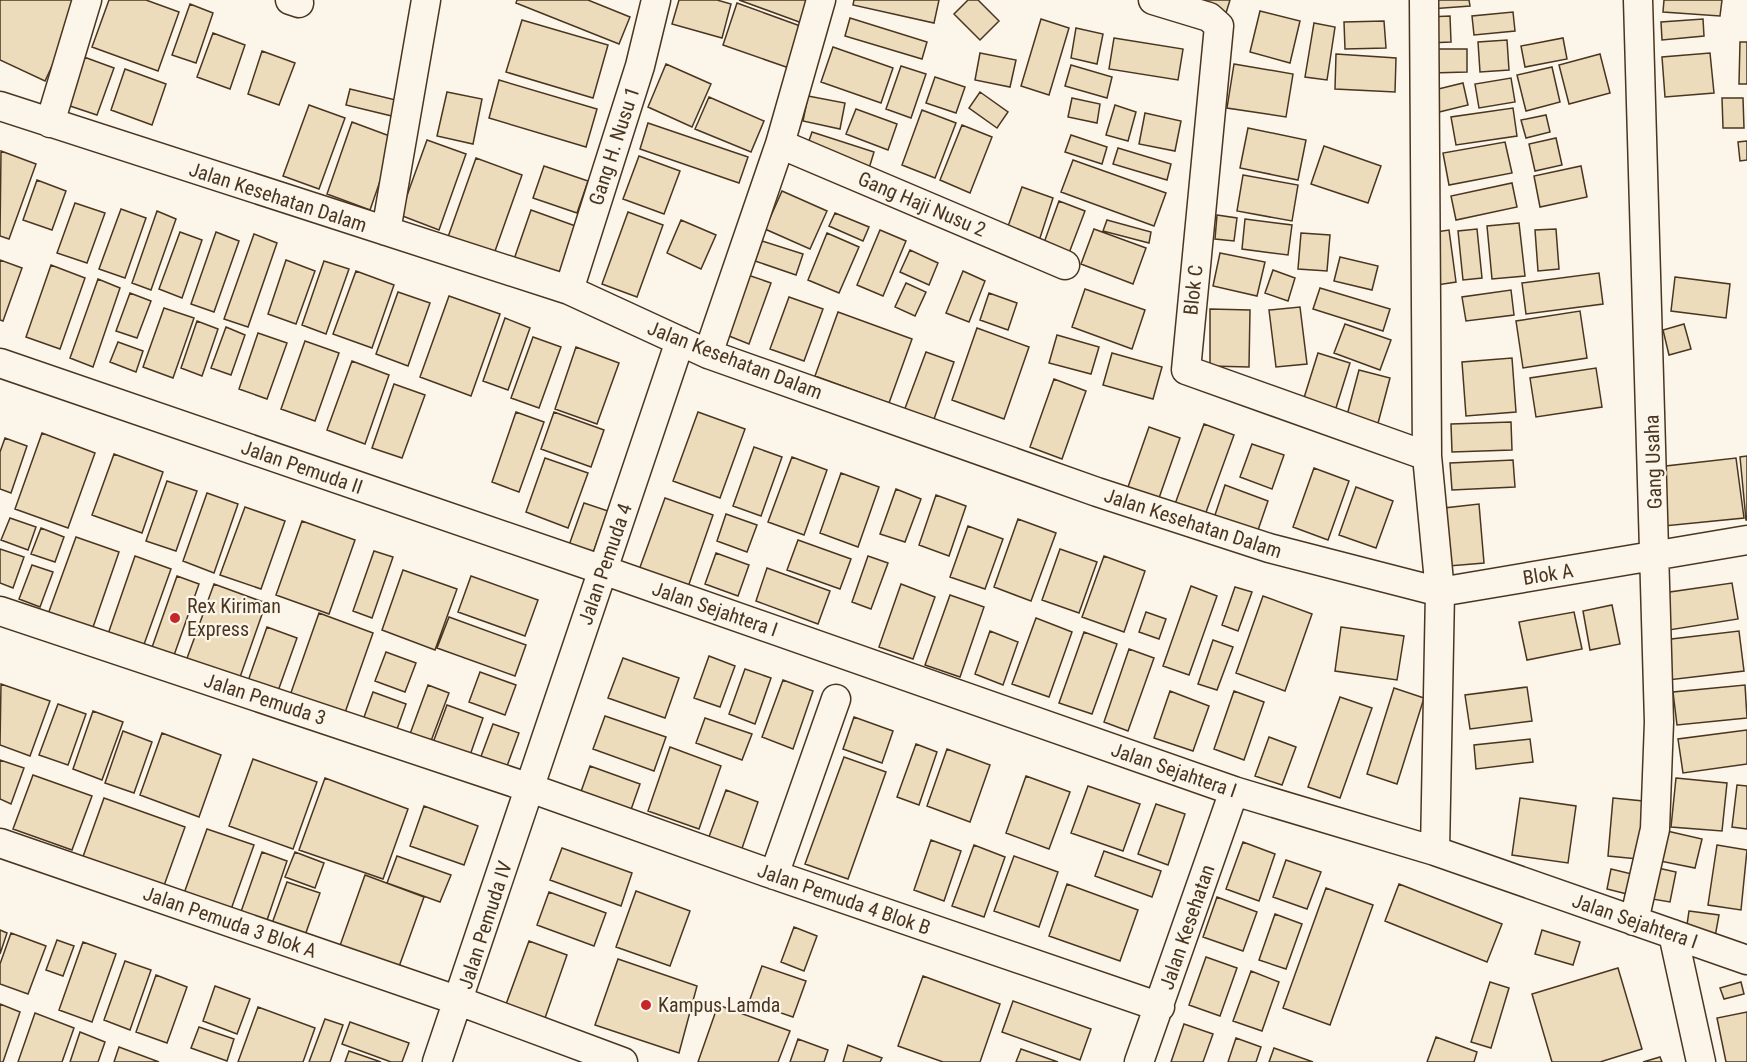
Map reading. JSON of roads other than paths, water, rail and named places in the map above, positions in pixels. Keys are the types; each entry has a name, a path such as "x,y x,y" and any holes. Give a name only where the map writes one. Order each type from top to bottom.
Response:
{"street":[{"path":"50,123 87,0"},
{"path":"386,231 426,0"},
{"name":"Gang H. Nusu 1","path":"569,290 640,66 656,0"},
{"path":"708,354 780,144 821,0"},
{"name":"Blok C","path":"1153,0 1209,17 1219,26 1186,370 1427,456"},
{"path":"1424,0 1427,456 1440,592 1435,851"},
{"name":"Gang Usaha","path":"1634,921 1655,829 1659,722 1638,0"},
{"name":"Jalan Kesehatan Dalam","path":"0,106 569,290 708,354 1108,496 1269,548 1440,592"},
{"name":"Gang Haji Nusu 2","path":"780,144 1065,265"},
{"name":"Jalan Pemuda 4","path":"530,788 680,341"},
{"name":"Jalan Pemuda II","path":"0,363 603,570"},
{"path":"1655,556 1747,540"},
{"name":"Blok A","path":"1440,592 1655,556"},
{"name":"Jalan Sejahtera I","path":"603,570 1234,791 1435,851 1747,960"},
{"name":"Jalan Pemuda 3","path":"0,611 530,788"},
{"path":"774,875 836,699"},
{"name":"Jalan Pemuda 4 Blok B","path":"530,788 1160,1008"},
{"name":"Jalan Pemuda IV","path":"437,1062 530,788"},
{"name":"Jalan Kesehatan","path":"1139,1062 1160,1008 1234,791"},
{"name":"Jalan Pemuda 3 Blok A","path":"0,843 459,1001 622,1062"},
{"path":"1673,934 1701,1062"}],"place":[{"name":"Rex Kiriman Express","path":"175,618"},
{"name":"Kampus Lamda","path":"646,1005"}]}
